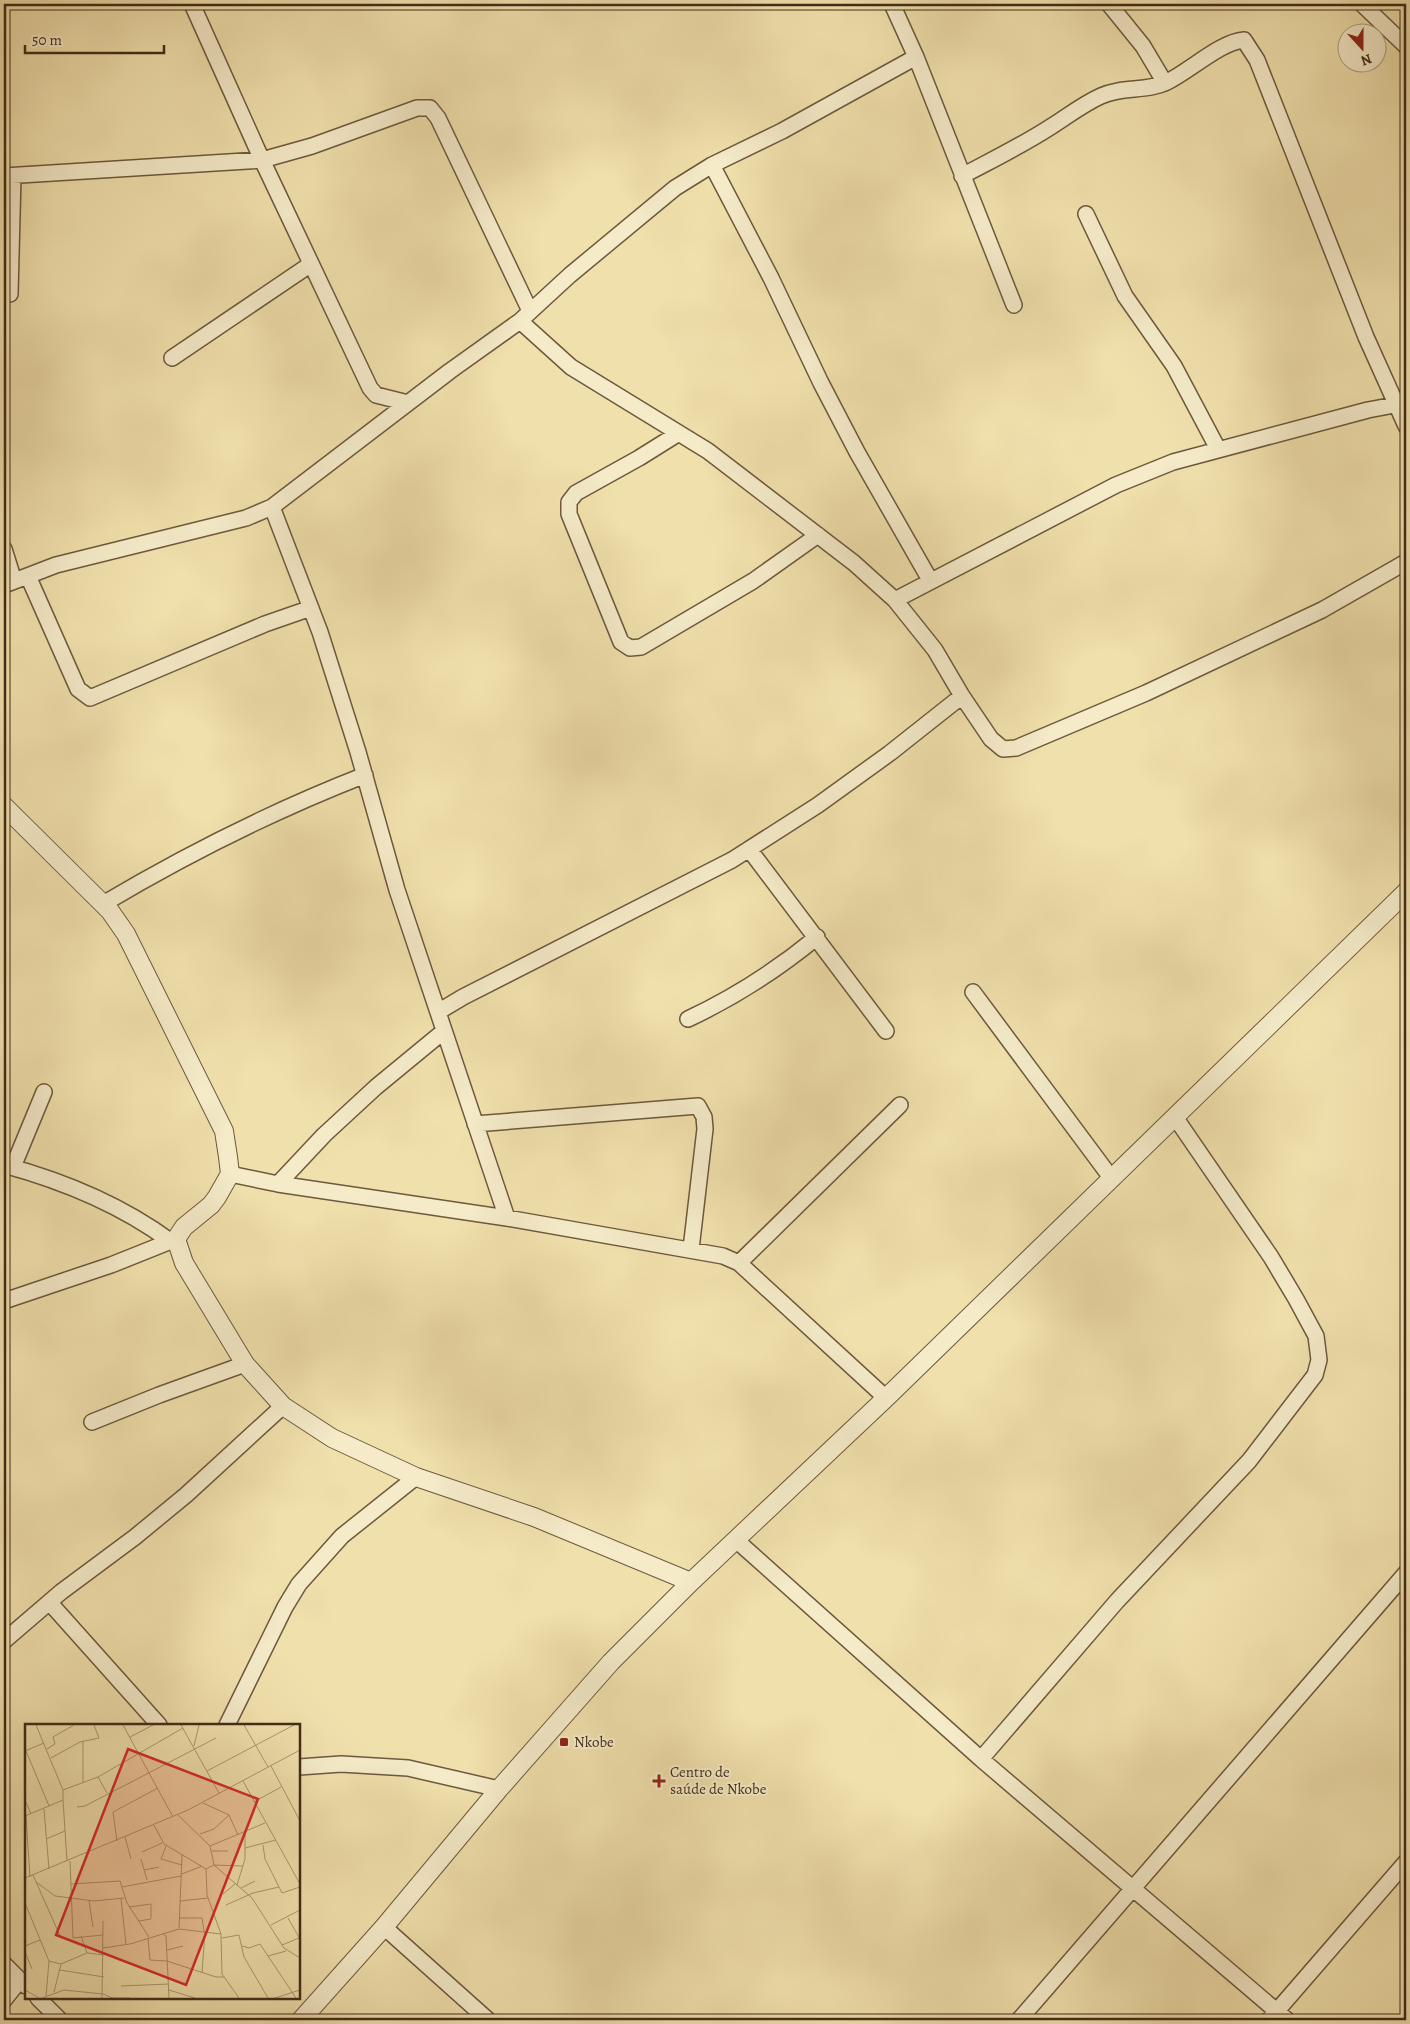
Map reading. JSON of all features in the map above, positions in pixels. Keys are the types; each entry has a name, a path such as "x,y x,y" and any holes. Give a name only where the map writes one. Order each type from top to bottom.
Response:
{"street":[{"path":"192,4 262,160 370,388 376,395 408,403"},
{"path":"892,4 916,57 1014,305"},
{"path":"1109,4 1143,46 1165,83"},
{"path":"1362,4 1406,46"},
{"path":"962,176 1102,95 1126,88 1157,86 1165,83 1236,41 1244,40 1257,60 1366,337 1402,403 1406,426"},
{"path":"15,581 56,565 246,518 272,507 525,316 570,275 675,188 712,165 782,131 916,57"},
{"path":"10,294 8,176 262,160 312,146 417,108 430,108 438,118 525,316 571,367 708,451 854,563 894,600 935,650 962,696 991,739 1003,749 1016,748 1146,693 1322,610 1406,562"},
{"path":"712,165 772,278 821,383 930,580"},
{"path":"1086,214 1125,296 1174,366 1218,449"},
{"path":"172,358 311,264"},
{"path":"894,600 1116,485 1173,462 1402,403"},
{"path":"679,433 640,458 576,493 569,502 570,514 621,642 630,648 641,647 753,581 818,535"},
{"path":"272,507 311,608 364,775 397,890 475,1124 488,1156 507,1218"},
{"path":"4,549 15,581 78,689 90,698 265,624 311,608"},
{"path":"438,1012 463,997 749,849 818,804 890,753 962,696"},
{"path":"102,904 169,864 249,824 364,775"},
{"path":"4,806 110,911 126,934 224,1132 230,1174 211,1205 184,1227 173,1240 111,1265 4,1301"},
{"path":"749,849 886,1030"},
{"path":"301,2020 384,1927 499,1789 611,1662 691,1582 886,1398 1406,892"},
{"path":"688,1019 718,1005 749,987 786,962 817,937"},
{"path":"973,992 1112,1179"},
{"path":"278,1184 324,1135 376,1087 444,1031"},
{"path":"44,1092 8,1166 95,1197 173,1240 184,1263 245,1364 284,1406 332,1438 416,1476 534,1517 691,1582"},
{"path":"739,1262 900,1105"},
{"path":"475,1124 698,1106 704,1117 705,1129 691,1249"},
{"path":"981,1759 1117,1601 1249,1461 1315,1375 1319,1360 1316,1336 1296,1299 1271,1257 1175,1117"},
{"path":"230,1174 278,1184 507,1218 723,1256 739,1262 886,1398"},
{"path":"92,1422 158,1395 245,1364"},
{"path":"4,1641 186,1495 284,1406"},
{"path":"227,1724 285,1606 299,1584 342,1536 416,1476"},
{"path":"736,1540 981,1759 1132,1887 1278,2017 1406,1862"},
{"path":"1019,2020 1132,1887 1406,1573"},
{"path":"50,1603 158,1724"},
{"path":"300,1767 341,1764 408,1768 499,1789"},
{"path":"384,1927 488,2020"},
{"path":"4,1964 23,1983 4,2000"},
{"path":"39,1999 60,2020"}],"place":[{"name":"Nkobe","path":"564,1742"},
{"name":"Centro de saúde de Nkobe","path":"659,1781"}]}
